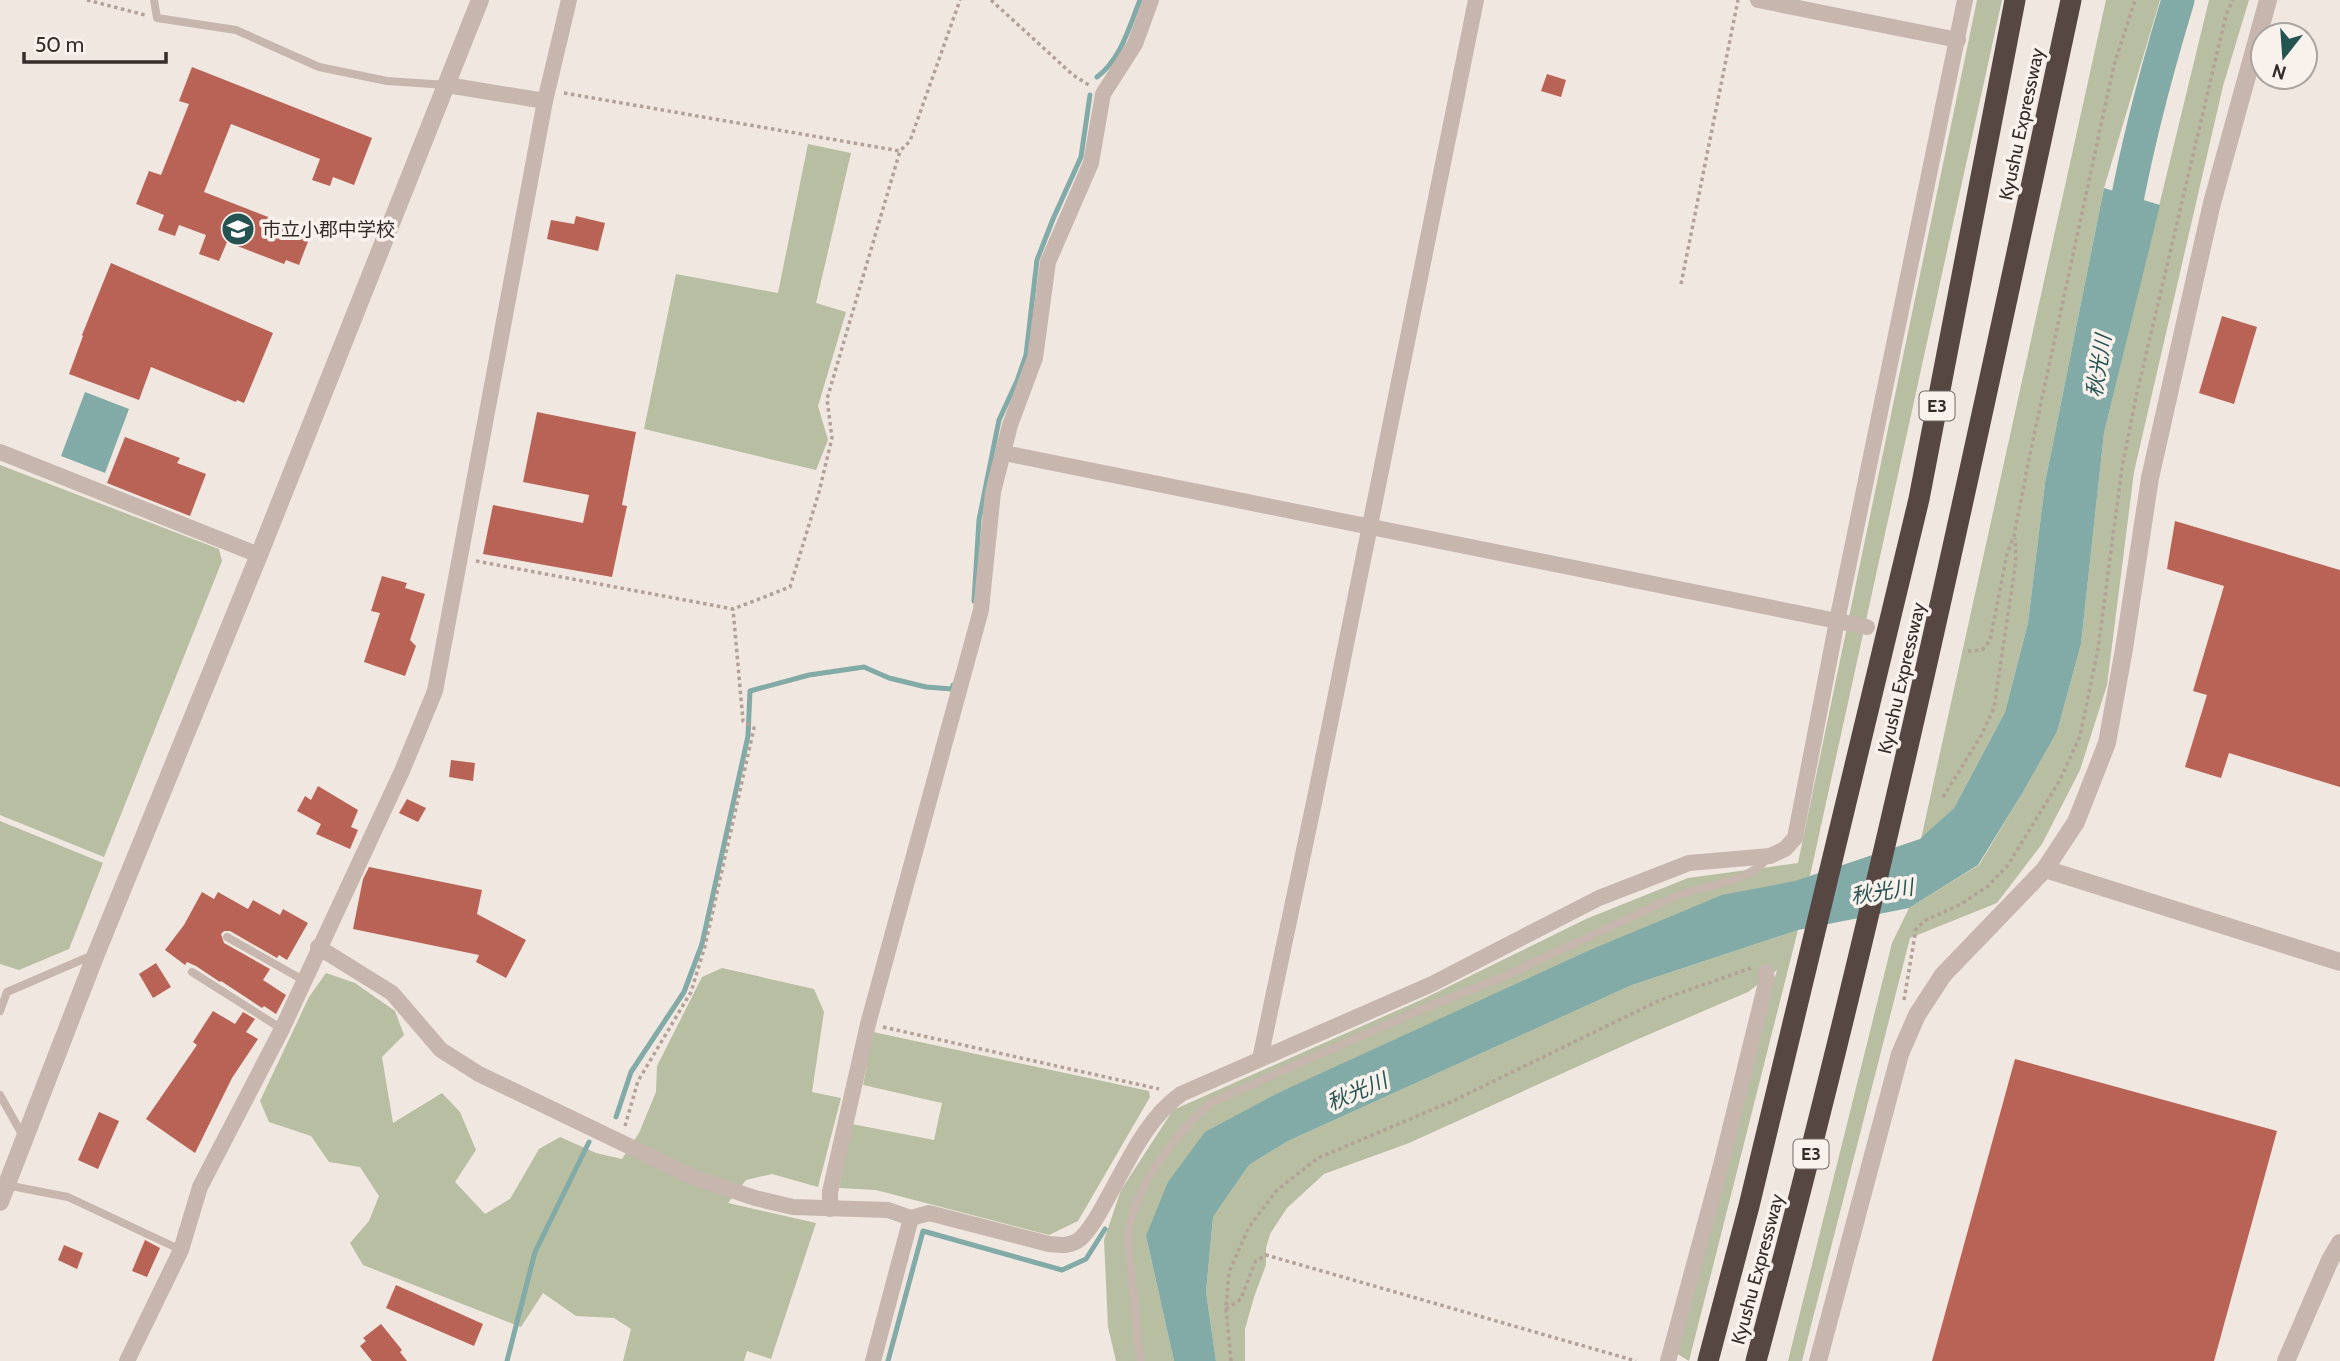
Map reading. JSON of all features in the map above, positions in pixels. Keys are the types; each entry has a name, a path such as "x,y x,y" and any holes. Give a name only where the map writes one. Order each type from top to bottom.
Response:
{"highway":[{"name":"Kyushu Expressway","path":"1708,1361 1810,957 1919,499 2015,0"},
{"name":"Kyushu Expressway","path":"1756,1361 1863,946 1899,791 2071,0"}],"street":[{"path":"2,1190 25,1139 96,954 259,555 480,0"},
{"path":"127,1361 181,1250 200,1187 282,1029 402,771 435,691 547,96 569,0"},
{"path":"830,1209 830,1192 868,1024 981,610 993,492 1010,425 1035,358 1048,262 1091,163 1102,94 1135,44 1151,0"},
{"path":"1260,1059 1476,0"},
{"path":"1759,0 1958,40"},
{"path":"318,947 392,993 441,1050 479,1073 693,1177 755,1198 793,1206 888,1210 911,1218 929,1213 1049,1244 1068,1245 1080,1239 1098,1215 1146,1130 1170,1102 1181,1094 1432,984 1599,898 1689,863 1770,856 1785,849 1795,838 1965,0"},
{"path":"1818,1361 1900,1054 1917,1014 1943,975 2045,869 2076,822 2107,743 2150,478 2212,203 2268,0"},
{"path":"447,85 547,96"},
{"path":"0,452 259,555"},
{"path":"1004,453 1867,627"},
{"path":"2045,869 2340,962"},
{"path":"1668,1361 1751,1048 1767,979 1766,972"},
{"path":"873,1361 911,1218"},
{"path":"2286,1361 2340,1243"}],"lane":[{"path":"154,0 157,18 236,30 319,67 387,81 447,85"},
{"path":"1140,1361 1128,1239 1129,1223 1152,1173 1185,1126 1209,1103 1420,1010 1503,977 1678,895 1740,877 1759,867 1770,856"},
{"path":"227,937 303,980"},
{"path":"0,1011 7,992 96,954"},
{"path":"192,972 282,1029"},
{"path":"0,1095 25,1139"},
{"path":"2,1190 68,1197 181,1250"}],"path":[{"path":"87,0 157,18"},
{"path":"461,558 733,609 790,587 819,492 832,438 827,399 900,151 911,141 960,0"},
{"path":"991,0 1073,75 1102,94"},
{"path":"1681,284 1738,0"},
{"path":"1968,651 1982,650 1990,641 2114,65 2135,0"},
{"path":"1908,1037 1902,1010 1909,983 1916,929 1926,920 1961,904 1988,886 2008,865 2060,780 2080,736 2098,649 2122,468 2134,409 2226,15 2233,0"},
{"path":"547,96 900,151"},
{"path":"1942,797 1994,708 2016,560 2014,536"},
{"path":"620,1143 638,1080 691,992 705,946 754,728 743,721 733,609"},
{"path":"1231,1361 1226,1309 1229,1272 1248,1227 1277,1190 1318,1158 1455,1100 1660,1000 1748,969 1760,968 1766,972"},
{"path":"868,1024 1181,1094"},
{"path":"1226,1309 1241,1299 1255,1262 1266,1255 1636,1361"}],"green space":[{"path":"1977,0 2002,0 1810,876 1280,1092 1146,1236 1174,1361 1116,1361 1108,1327 1104,1240 1121,1190 1173,1110 1423,999 1586,919 1688,878 1798,863"},
{"path":"2106,0 2160,0 2104,188 2045,483 2028,623 2005,712 1954,808 1921,839"},
{"path":"2209,0 2249,0 2223,86 2134,472 2107,685 2080,770 2042,844 1997,903 1910,938 1802,1361 1788,1361 1892,943 1909,908 1979,865 2057,732 2081,644 2104,433"},
{"path":"808,144 851,153 816,303 846,312 818,406 828,440 816,470 644,429 676,274 778,293"},
{"path":"0,465 219,549 222,561 104,857 0,815"},
{"path":"0,821 103,863 69,949 19,970 0,964"},
{"path":"1798,930 1689,1361 1676,1353 1777,970 1748,992 1409,1143 1324,1174 1287,1208 1270,1234 1266,1248 1266,1265 1245,1329 1245,1361 1216,1361 1206,1292 1213,1217 1249,1165 1288,1141 1632,985"},
{"path":"722,968 814,989 824,1012 812,1092 841,1098 818,1187 772,1174 746,1180 728,1203 816,1223 771,1359 747,1351 744,1361 623,1361 631,1329 614,1318 576,1316 543,1293 521,1327 363,1265 350,1243 369,1221 379,1196 360,1167 329,1162 311,1136 269,1122 260,1101 309,997 326,973 355,983 395,1011 404,1035 382,1057 393,1123 442,1093 460,1112 476,1150 455,1182 485,1214 510,1199 539,1149 560,1137 596,1153 622,1159 639,1133 656,1092 657,1066 702,977"},
{"path":"873,1032 1149,1091 1150,1097 1078,1221 1049,1235 876,1190 839,1188 852,1124 934,1140 942,1103 863,1085"}],"water":[{"path":"2104,188 2160,205 2104,433 2081,644 2057,732 1978,865 1909,908 1798,930 1632,985 1288,1141 1249,1165 1213,1217 1206,1292 1216,1361 1174,1361 1146,1236 1168,1182 1205,1132 1280,1092 1590,950 1722,895 1795,881 1920,839 1954,808 2005,712 2028,623 2045,483"},
{"path":"85,392 129,409 105,473 61,456"}],"building":[{"path":"192,67 372,138 354,185 333,177 330,186 312,180 320,159 231,124 204,192 307,232 305,237 309,239 299,265 286,260 284,264 227,242 219,261 199,254 206,235 179,225 175,236 158,230 164,215 136,204 149,171 161,175 189,104 179,101"},
{"path":"1547,74 1566,80 1561,97 1541,91"},
{"path":"576,216 605,223 598,251 547,239 551,220 574,224"},
{"path":"111,263 273,333 244,403 151,367 139,400 69,374"},
{"path":"2222,316 2257,327 2234,404 2199,393"},
{"path":"537,412 636,432 622,505 627,506 612,577 483,554 493,505 583,523 589,495 523,482"},
{"path":"125,437 180,458 177,463 206,474 190,516 107,483"},
{"path":"2175,521 2340,570 2340,787 2229,753 2221,778 2185,767 2207,695 2193,691 2224,586 2167,569"},
{"path":"382,576 407,583 405,588 425,594 410,640 416,646 405,676 364,662 380,613 371,611"},
{"path":"451,760 475,763 473,781 449,777"},
{"path":"318,786 358,810 351,827 358,830 350,849 316,834 321,824 297,811 305,796 311,800"},
{"path":"407,799 426,808 418,822 399,813"},
{"path":"369,867 482,890 477,914 526,940 506,978 476,962 479,955 353,929 363,879"},
{"path":"202,892 214,899 218,892 248,909 253,900 280,915 283,909 308,923 287,960 279,955 277,958 230,931 221,934 224,943 270,969 263,980 286,995 276,1014 196,966 187,962 185,965 165,950 184,925"},
{"path":"156,963 171,987 153,998 139,974"},
{"path":"213,1011 235,1024 243,1012 255,1019 246,1032 258,1039 232,1078 195,1153 146,1119 197,1045 193,1042"},
{"path":"2015,1059 2277,1131 2214,1361 1932,1361"},
{"path":"99,1112 119,1121 98,1169 78,1160"},
{"path":"145,1240 160,1248 147,1277 132,1271"},
{"path":"64,1245 83,1253 77,1269 58,1260"},
{"path":"396,1285 483,1324 474,1346 386,1308"},
{"path":"381,1324 402,1350 400,1352 407,1361 372,1361 360,1346 366,1341 363,1338"}],"waterway":[{"path":"1097,77 1118,52 1140,0"},
{"name":"秋光川","path":"2120,240 2145,119 2178,0"},
{"path":"974,601 979,520 999,420 1026,355 1037,260 1081,157 1090,95"},
{"path":"616,1117 631,1072 684,992 702,944 748,736 750,691 809,675 864,667 889,678 926,687 952,689 953,685"},
{"path":"507,1361 535,1252 589,1142"},
{"path":"888,1361 923,1231 1062,1270 1086,1259 1105,1229"}],"place":[{"name":"市立小郡中学校","path":"238,229"}]}
